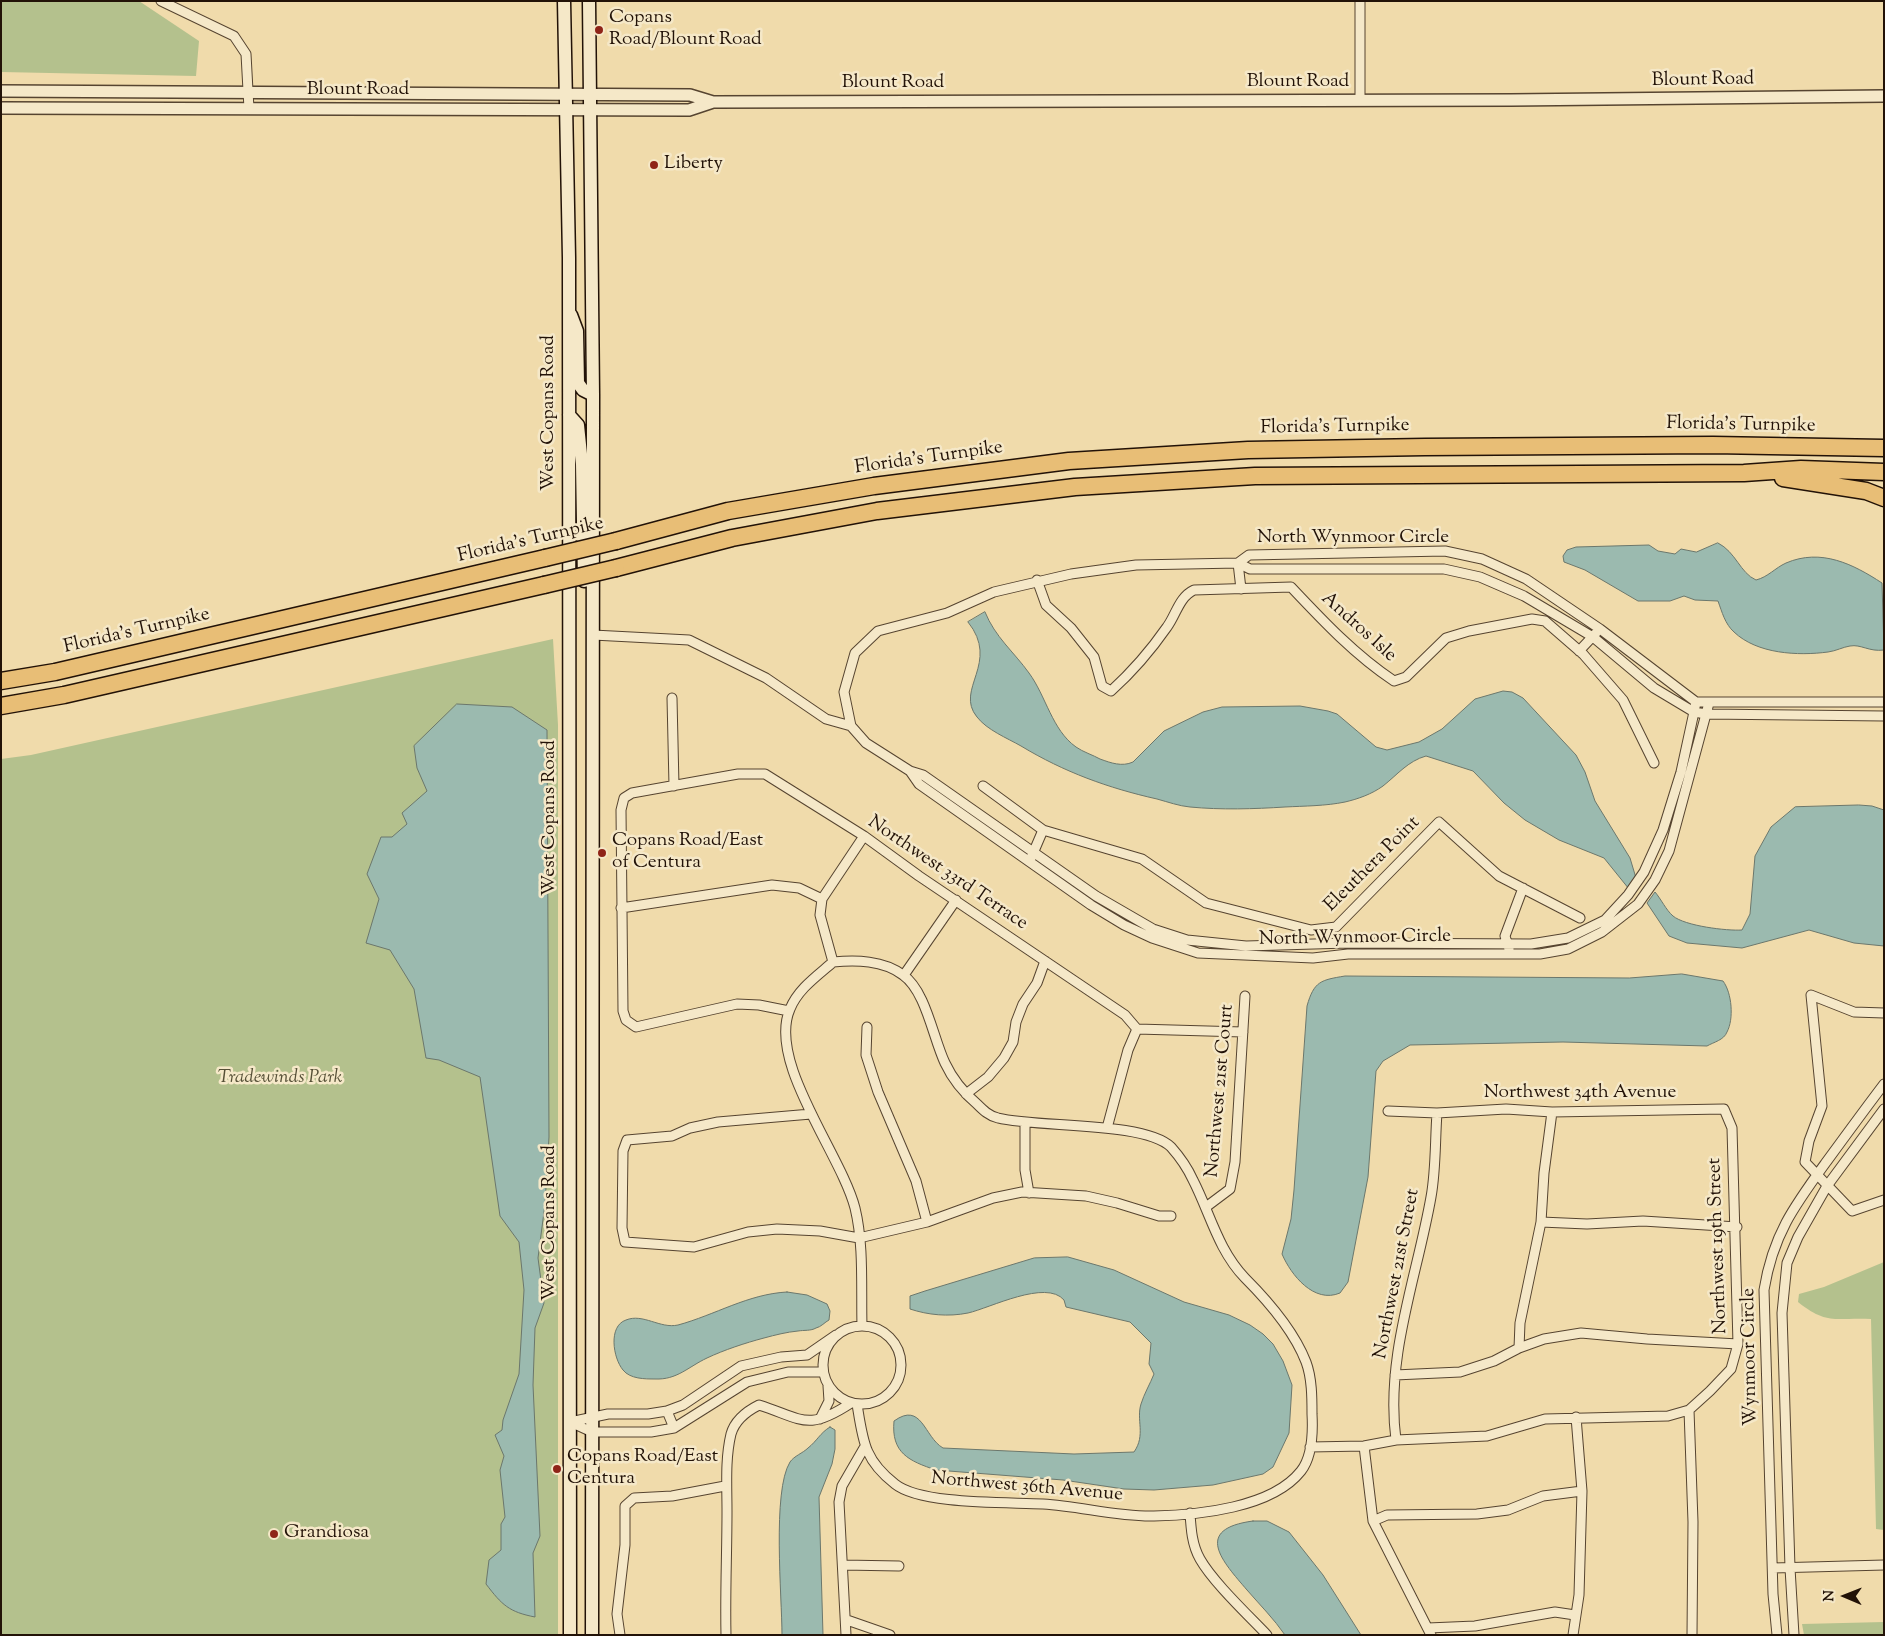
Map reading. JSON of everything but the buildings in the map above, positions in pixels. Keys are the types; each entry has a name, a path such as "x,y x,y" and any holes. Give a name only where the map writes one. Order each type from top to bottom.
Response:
{"highway":[{"name":"Florida's Turnpike","path":"1,681 55,672 545,558 728,511 874,486 1069,461 1248,450 1713,445 1884,448"},
{"path":"1,706 64,695 544,585 732,538 877,511 1075,487 1255,476 1744,473 1801,469 1884,472"},
{"path":"1744,473 1829,484 1866,491 1884,498"}],"main road":[{"name":"West Copans Road","path":"564,1 567,110 569,415 570,1635"},
{"path":"589,1 594,395 592,635 592,1635"},
{"path":"568,306 577,331 578,383 583,390 594,395"},
{"path":"569,415 578,424 582,464 585,606 592,635"},
{"path":"570,881 592,882"}],"street":[{"path":"161,1 234,36 246,54 249,109"},
{"path":"1360,1 1360,100"},
{"name":"Blount Road","path":"1,91 690,95 713,102 1884,96"},
{"name":"Blount Road","path":"1,108 689,110 713,102"},
{"name":"North Wynmoor Circle","path":"1238,563 1249,555 1445,551 1482,559 1526,579 1600,628 1696,702 1694,712 1681,772 1662,830 1644,872 1628,895 1605,920 1568,938 1531,944 1348,943 1246,946 1187,940 1153,929 1128,916 1032,857 919,784 910,771 866,743 851,726 844,692 855,654 878,631 947,613 994,592 1038,580 1136,565 1238,563 1250,568 1444,569 1480,576 1516,592 1593,637 1654,688 1694,712 1706,714 1884,716"},
{"path":"1238,563 1241,589"},
{"name":"Andros Isle","path":"1038,580 1046,605 1071,628 1094,657 1102,686 1111,691 1125,678 1164,632 1186,594 1194,590 1291,587 1328,626 1378,670 1394,681 1406,677 1446,638 1469,631 1532,619 1545,621 1579,651 1623,700 1654,763"},
{"path":"1579,651 1600,628"},
{"path":"592,635 689,640 766,678 826,719 851,726"},
{"path":"672,698 674,786"},
{"path":"1696,702 1884,702"},
{"name":"North Wynmoor Circle","path":"1032,857 1091,905 1124,925 1152,938 1198,953 1314,958 1348,954 1540,954 1568,949 1602,932 1638,904 1655,880 1669,851 1709,703"},
{"name":"Northwest 33rd Terrace","path":"621,908 621,810 624,798 632,793 738,774 765,774 864,836 1125,1015 1137,1029"},
{"name":"Eleuthera Point","path":"983,786 1043,830 1142,859 1206,904 1311,930 1336,927 1439,822 1499,876 1580,918"},
{"path":"1032,857 1043,830"},
{"path":"834,962 820,915 822,899 864,836"},
{"path":"789,1011 758,1005 737,1004 636,1027 626,1020 622,1011 621,908 772,885 799,888 822,899"},
{"path":"1511,954 1505,936 1523,888"},
{"path":"904,975 956,900"},
{"name":"Eleuthera Point","path":"1311,930 1311,945 1314,958"},
{"path":"862,1326 859,1238 855,1208 840,1166 811,1114 798,1086 786,1034 789,1011 798,995 834,962 856,961 881,964 904,975 919,994 945,1064 966,1094 993,1117 1025,1123 1107,1128 1156,1138 1170,1147 1191,1175 1206,1207 1218,1241 1238,1270 1258,1291 1294,1340 1307,1364 1313,1427 1310,1447 1302,1470 1276,1492 1238,1506 1190,1513 1192,1539 1200,1559 1236,1603 1267,1635"},
{"path":"966,1094 988,1077 1004,1058 1013,1042 1016,1022 1023,1004 1037,983 1045,961"},
{"name":"Northwest 21st Court","path":"1206,1207 1230,1189 1235,1162 1246,996"},
{"path":"1884,1013 1854,1012 1811,996 1822,1106 1809,1141 1805,1162 1852,1210 1884,1200"},
{"path":"867,1027 866,1054 878,1092 916,1181 927,1222"},
{"path":"1107,1128 1128,1050 1137,1029 1243,1032"},
{"name":"Wynmoor Circle","path":"1777,1635 1764,1290 1767,1267 1777,1239 1793,1207 1884,1084"},
{"name":"Northwest 34th Avenue","path":"1388,1111 1437,1113 1506,1109 1552,1112 1724,1109"},
{"name":"Northwest 19th Street","path":"1689,1410 1731,1369 1738,1344 1737,1227 1732,1128 1724,1109"},
{"name":"Wynmoor Circle","path":"1794,1635 1790,1568 1782,1307 1787,1263 1798,1238 1827,1186 1884,1109"},
{"path":"1519,1348 1520,1323 1541,1222 1544,1173 1552,1112"},
{"name":"Northwest 21st Street","path":"1396,1440 1393,1414 1400,1330 1410,1295 1431,1195 1437,1113"},
{"path":"811,1114 718,1122 690,1128 672,1136 627,1140 623,1151 622,1228 625,1242 694,1247 748,1232 777,1229 820,1231 859,1238 927,1222 993,1198 1029,1193 1086,1196 1159,1216 1171,1216"},
{"path":"1025,1123 1025,1170 1029,1193"},
{"path":"1541,1222 1587,1224 1644,1221 1737,1227"},
{"path":"570,1422 592,1416 648,1414 683,1405 741,1366 781,1357 806,1355 844,1330 862,1326 878,1330 892,1339 898,1349 901,1361 900,1374 896,1386 888,1395 874,1403 854,1404 820,1419 807,1422 793,1419 759,1405 744,1412 731,1433 725,1486 727,1510 724,1584 726,1635"},
{"path":"1395,1375 1460,1372 1494,1362 1519,1348 1544,1339 1582,1333 1738,1344"},
{"path":"820,1419 829,1401 830,1392 823,1372 823,1359 828,1346 836,1335"},
{"path":"763,1361 765,1378"},
{"path":"570,1422 592,1432 651,1432 674,1428 747,1382 788,1372 823,1372"},
{"path":"827,1384 842,1399 854,1404"},
{"path":"846,1635 847,1620 839,1502 842,1486 864,1448 854,1404"},
{"path":"667,1410 674,1428"},
{"path":"1310,1447 1364,1446 1396,1440 1487,1436 1545,1419 1668,1416 1689,1410 1692,1522 1692,1635"},
{"path":"1573,1635 1579,1596 1582,1491 1576,1417"},
{"path":"1364,1446 1373,1521 1429,1631 1475,1626 1555,1612 1575,1616"},
{"name":"Northwest 36th Avenue","path":"864,1448 897,1486 921,1496 1052,1505 1152,1516 1190,1513"},
{"path":"620,1635 617,1614 625,1545 625,1506 634,1498 672,1496 725,1486"},
{"path":"1373,1521 1387,1516 1477,1514 1500,1511 1543,1496 1582,1491"},
{"path":"843,1564 899,1566"},
{"path":"1773,1568 1884,1565"},
{"path":"847,1620 890,1635"}],"green space":[{"path":"1,1 139,1 199,41 196,76 1,72"},
{"name":"Tradewinds Park","path":"553,639 558,725 558,1635 1,1635 1,759 31,755"},
{"path":"1884,1262 1884,1530 1876,1529 1871,1319 1833,1319 1808,1310 1798,1302 1799,1294 1824,1287"},
{"path":"1884,1622 1884,1635 1804,1635 1802,1624"}],"water":[{"path":"1718,543 1729,552 1746,573 1756,580 1786,563 1812,557 1836,560 1848,564 1882,583 1884,650 1854,646 1828,652 1804,654 1766,649 1743,639 1731,629 1722,614 1718,601 1695,600 1684,596 1670,601 1638,601 1585,570 1564,562 1563,556 1567,550 1576,547 1649,545 1658,551 1675,554 1681,549 1696,552"},
{"path":"985,612 999,637 1035,682 1061,732 1076,747 1100,759 1116,764 1133,762 1164,731 1203,712 1222,707 1300,706 1328,711 1337,714 1376,747 1387,750 1419,742 1442,729 1475,699 1503,691 1512,692 1523,698 1576,755 1585,772 1595,801 1630,858 1636,878 1629,889 1604,858 1559,840 1525,820 1504,803 1473,771 1426,756 1408,765 1383,786 1370,794 1323,805 1238,809 1190,807 1121,790 1087,778 1037,755 992,730 977,717 971,707 971,696 979,663 980,650 977,637 968,622"},
{"path":"457,704 512,707 547,730 549,1137 545,1204 538,1258 544,1303 535,1328 533,1385 540,1536 533,1553 535,1617 512,1610 486,1584 489,1560 501,1550 501,1524 505,1517 500,1470 504,1456 495,1435 502,1430 503,1420 519,1374 524,1290 519,1242 500,1216 480,1077 439,1060 426,1058 414,989 390,950 366,943 379,899 367,874 381,837 392,837 407,824 402,813 427,791 417,768 414,746"},
{"path":"1872,806 1884,810 1884,946 1854,943 1809,930 1742,948 1687,943 1669,936 1647,903 1655,892 1670,914 1679,920 1706,927 1742,930 1750,914 1755,856 1771,827 1795,807"},
{"path":"1682,974 1723,981 1726,986 1731,1006 1729,1027 1724,1037 1707,1046 1563,1042 1410,1045 1383,1061 1376,1071 1368,1177 1348,1282 1340,1293 1321,1295 1305,1286 1297,1278 1282,1254 1291,1219 1294,1190 1307,1006 1313,991 1320,983 1345,976 1629,978"},
{"path":"1068,1257 1114,1270 1184,1302 1229,1315 1250,1325 1273,1344 1283,1361 1292,1385 1289,1433 1273,1467 1263,1474 1213,1485 1154,1490 1124,1489 1063,1480 936,1470 910,1459 904,1454 896,1441 894,1421 903,1416 911,1415 922,1423 943,1448 1074,1454 1134,1452 1138,1446 1140,1434 1139,1416 1141,1404 1154,1374 1149,1364 1151,1343 1130,1322 1066,1307 1064,1300 1056,1294 1044,1292 1017,1297 961,1314 938,1315 910,1309 910,1296 925,1291 1034,1258"},
{"path":"787,1292 807,1295 827,1304 830,1311 829,1320 812,1330 781,1334 720,1352 676,1375 663,1379 634,1377 623,1370 617,1358 614,1343 615,1335 620,1323 626,1320 639,1318 665,1325 678,1325 745,1301"},
{"path":"830,1427 835,1430 835,1449 832,1464 819,1497 823,1635 782,1635 779,1545 781,1496 784,1476 790,1462 814,1443"},
{"path":"1253,1521 1267,1521 1289,1532 1323,1575 1361,1635 1285,1635 1229,1569 1218,1548 1218,1539 1223,1531 1234,1525"}],"place":[{"name":"Copans Road/Blount Road","path":"599,30"},
{"name":"Liberty","path":"654,165"},
{"name":"Copans Road/East of Centura","path":"602,853"},
{"name":"Copans Road/East Centura","path":"557,1469"},
{"name":"Grandiosa","path":"274,1534"}]}
